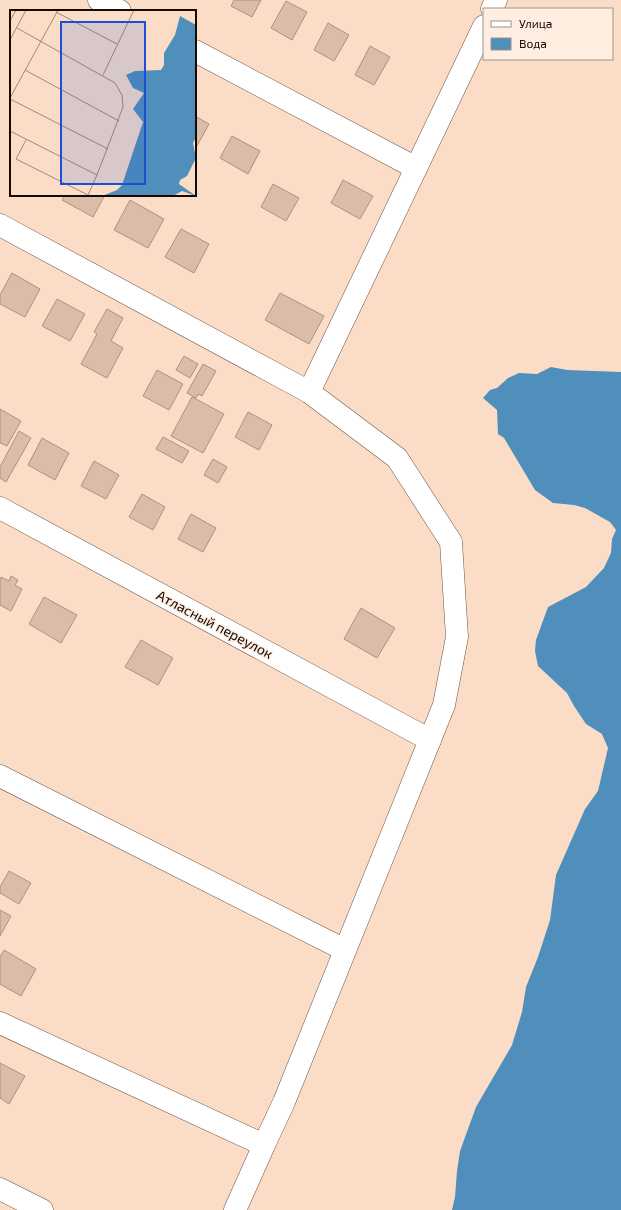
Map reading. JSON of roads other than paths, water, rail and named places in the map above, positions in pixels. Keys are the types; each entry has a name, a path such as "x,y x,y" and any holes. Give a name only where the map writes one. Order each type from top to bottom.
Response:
{"street":[{"path":"99,0 118,10"},
{"path":"309,392 483,28"},
{"path":"196,52 416,168"},
{"path":"0,225 309,392 397,458 451,542 457,637 444,705 284,1102 235,1210"},
{"name":"Атласный переулок","path":"0,508 430,740"},
{"path":"0,776 345,950"},
{"path":"0,1023 264,1145"},
{"path":"0,1189 42,1210"}],"water":[{"path":"551,367 567,370 621,372 621,1210 452,1210 455,1197 460,1151 476,1107 512,1045 522,1012 526,987 550,920 556,875 585,809 598,791 608,748 602,734 586,724 567,693 538,666 535,651 536,640 548,607 586,587 604,568 611,553 612,539 616,530 610,522 585,508 574,505 553,503 535,490 504,438 498,434 497,410 483,398 490,390 497,388 508,378 519,373 537,374"}]}
